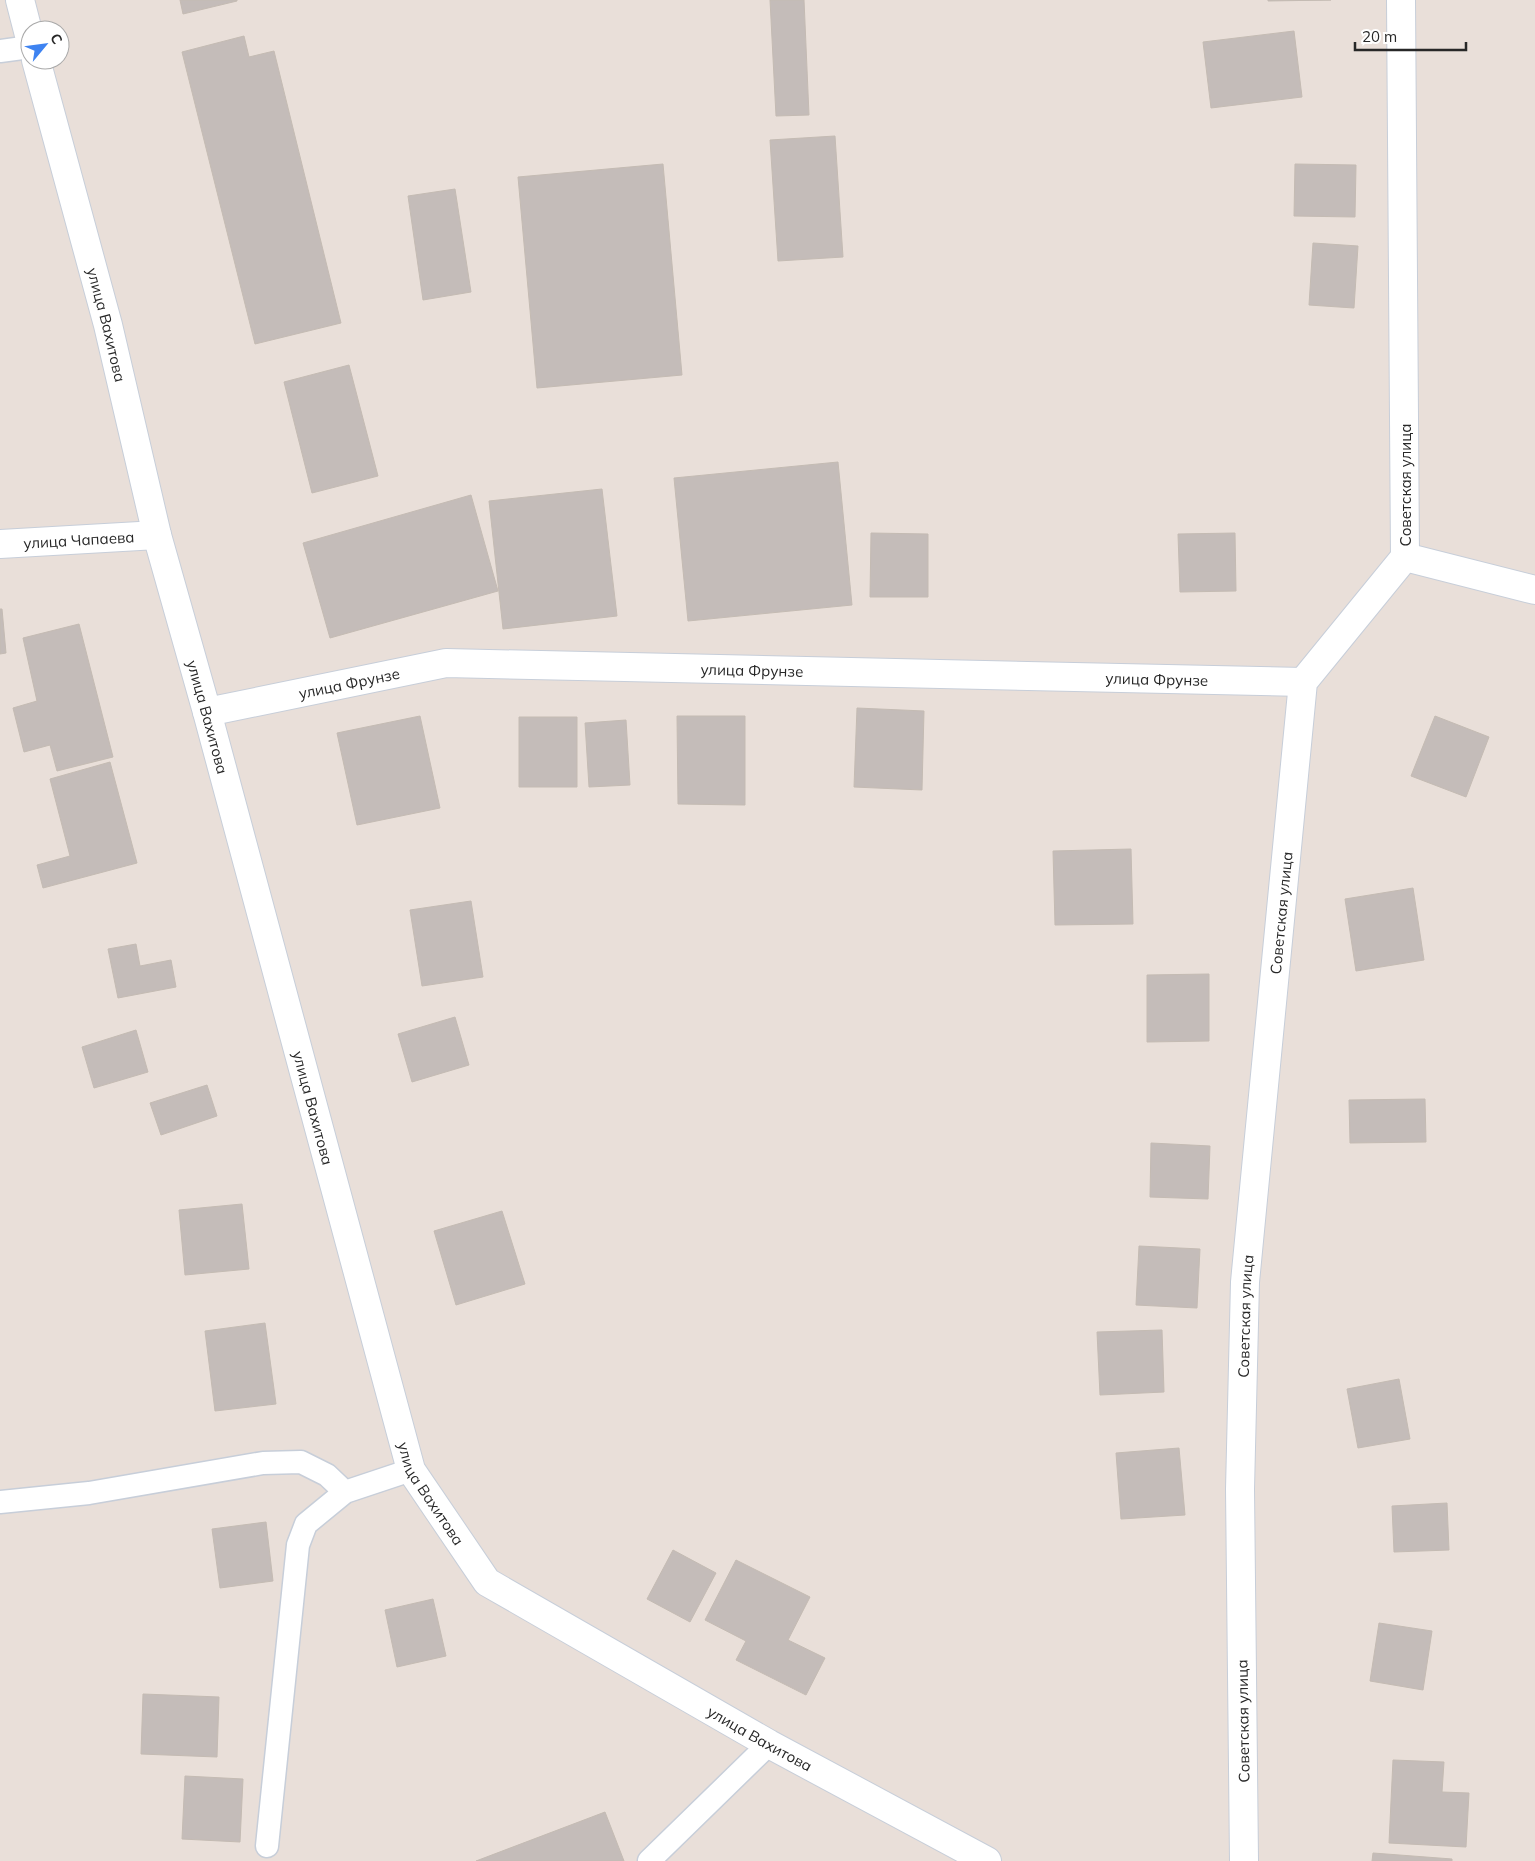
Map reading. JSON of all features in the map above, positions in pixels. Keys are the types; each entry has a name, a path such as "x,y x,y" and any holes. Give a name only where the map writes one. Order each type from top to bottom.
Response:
{"street":[{"path":"20,0 25,20"},
{"name":"Советская улица","path":"1244,1861 1240,1489 1245,1282 1303,682 1405,558 1401,0"},
{"name":"улица Вахитова","path":"39,70 108,325 157,534 207,712 411,1470 487,1582 769,1744 987,1861"},
{"name":"улица Чапаева","path":"0,544 157,534"},
{"path":"1405,558 1535,590"},
{"name":"улица Фрунзе","path":"207,712 446,663 1303,682"}],"lane":[{"path":"0,51 20,48"},
{"path":"0,1502 89,1493 263,1464 301,1462 327,1475 345,1492"},
{"path":"267,1846 298,1544 306,1524 345,1492 411,1470"},
{"path":"648,1861 769,1744"}],"building":[{"path":"180,0 237,0 237,1 183,14"},
{"path":"770,0 804,0 809,115 776,116"},
{"path":"1268,0 1331,0 1268,1"},
{"path":"1294,31 1302,97 1211,108 1203,42"},
{"path":"244,36 249,57 274,51 341,323 255,344 182,52"},
{"path":"835,136 843,257 778,261 770,140"},
{"path":"663,164 682,375 537,388 518,177"},
{"path":"1295,164 1356,165 1355,217 1294,216"},
{"path":"455,189 471,292 423,300 408,196"},
{"path":"1313,243 1358,246 1354,308 1309,305"},
{"path":"349,365 378,476 312,493 284,382"},
{"path":"838,462 852,605 688,621 674,478"},
{"path":"602,489 617,616 503,629 489,501"},
{"path":"471,495 498,591 330,638 303,543"},
{"path":"871,533 928,534 928,597 870,597"},
{"path":"1235,533 1236,591 1180,592 1178,534"},
{"path":"0,609 2,609 6,653 0,654"},
{"path":"79,624 113,757 57,771 50,745 24,752 13,708 37,701 23,638"},
{"path":"857,708 924,711 922,790 854,787"},
{"path":"420,716 440,808 357,825 337,733"},
{"path":"677,716 745,716 745,805 678,804"},
{"path":"1435,716 1489,737 1466,797 1411,776"},
{"path":"519,717 577,717 577,787 519,787"},
{"path":"626,720 630,785 589,787 585,723"},
{"path":"110,762 137,863 43,888 37,865 70,856 50,779"},
{"path":"1131,849 1133,924 1055,925 1053,851"},
{"path":"1413,888 1424,960 1356,971 1345,899"},
{"path":"471,901 483,977 422,986 410,910"},
{"path":"136,944 140,966 171,960 176,987 118,998 108,949"},
{"path":"1209,974 1209,1041 1147,1042 1147,975"},
{"path":"455,1017 469,1065 412,1082 398,1034"},
{"path":"136,1030 148,1072 94,1088 82,1047"},
{"path":"207,1085 217,1116 161,1135 150,1103"},
{"path":"1425,1099 1426,1142 1350,1143 1349,1100"},
{"path":"1151,1143 1210,1146 1208,1199 1150,1197"},
{"path":"242,1204 249,1269 185,1275 179,1210"},
{"path":"502,1211 525,1284 456,1305 434,1231"},
{"path":"1139,1246 1200,1249 1197,1308 1136,1305"},
{"path":"265,1323 276,1404 215,1411 205,1331"},
{"path":"1162,1330 1164,1392 1100,1395 1097,1332"},
{"path":"1399,1379 1410,1439 1358,1448 1347,1389"},
{"path":"1179,1448 1185,1515 1121,1519 1116,1453"},
{"path":"1447,1503 1449,1550 1394,1552 1392,1506"},
{"path":"266,1522 273,1581 220,1588 212,1529"},
{"path":"673,1550 716,1573 690,1622 647,1599"},
{"path":"736,1560 810,1597 788,1640 825,1658 806,1695 736,1660 746,1641 705,1620"},
{"path":"433,1599 446,1656 397,1667 385,1610"},
{"path":"1379,1623 1432,1631 1423,1690 1370,1681"},
{"path":"143,1694 219,1697 217,1757 141,1754"},
{"path":"1393,1760 1444,1762 1442,1792 1469,1793 1466,1847 1389,1843"},
{"path":"185,1776 243,1779 240,1842 182,1839"},
{"path":"605,1812 624,1861 476,1861"},
{"path":"1373,1853 1452,1859 1452,1861 1372,1861"}]}
